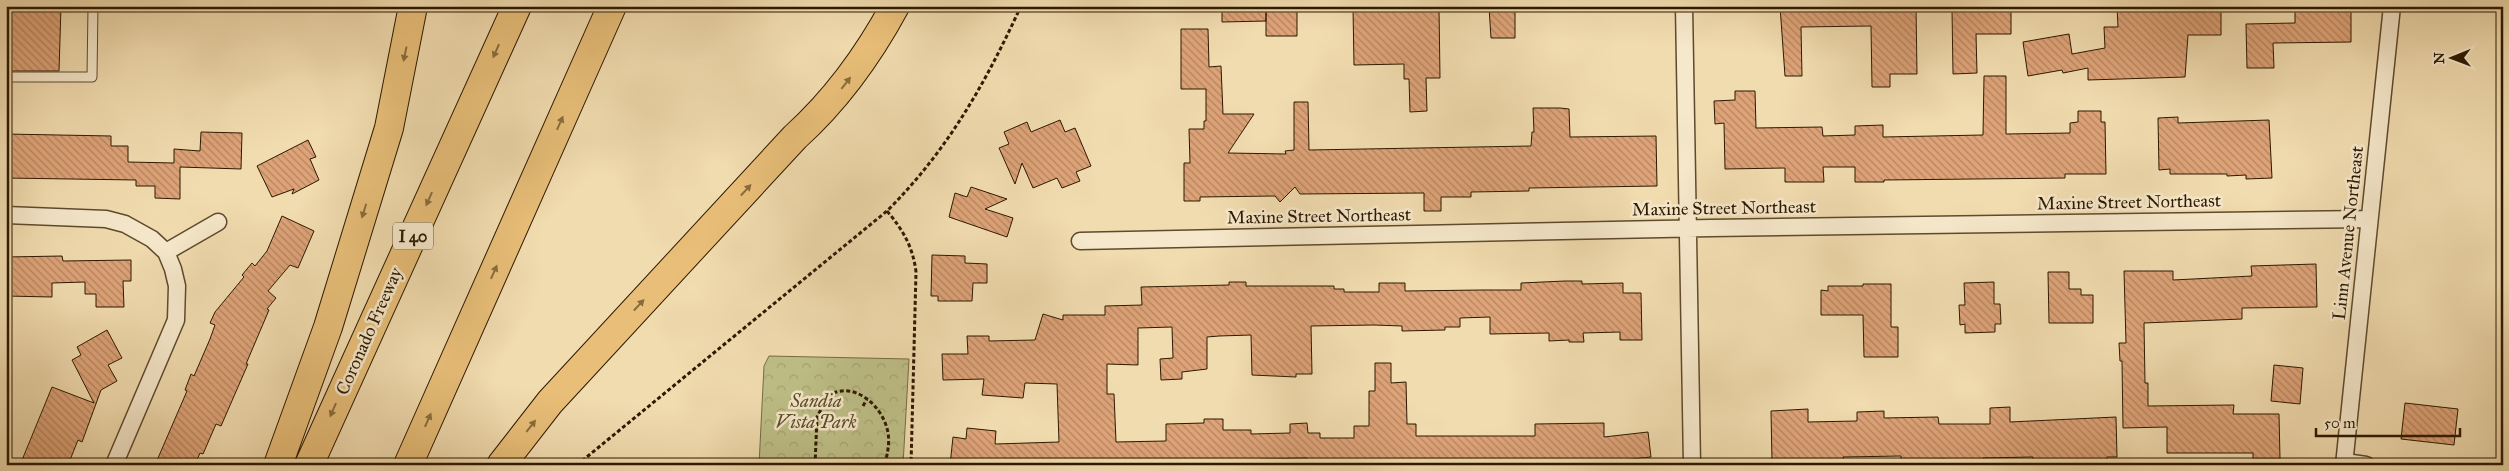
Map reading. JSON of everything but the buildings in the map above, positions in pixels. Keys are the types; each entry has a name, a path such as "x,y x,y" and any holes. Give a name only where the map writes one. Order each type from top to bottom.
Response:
{"highway":[{"path":"278,465 328,327 389,128 413,6"},
{"name":"Coronado Freeway","path":"309,465 516,6"},
{"path":"408,465 612,6"},
{"path":"867,54 863,41 865,28 877,6"},
{"path":"501,465 550,402 789,144 823,112 867,54 895,6"},
{"path":"867,54 886,43 907,6"}],"street":[{"path":"1684,6 1692,465"},
{"name":"Linn Avenue Northeast","path":"2344,463 2368,219 2392,6"},
{"path":"6,215 106,219 125,224 152,239 166,252 173,269 176,286 176,320 114,465"},
{"name":"Maxine Street Northeast","path":"1080,241 1688,228 2368,219"},
{"path":"166,252 218,222"},
{"path":"2344,463 2366,465"}],"lane":[{"path":"6,77 92,77 92,6"}],"path":[{"path":"577,465 887,211 917,181 961,122 980,91 1021,6"},
{"path":"887,211 909,242 914,256 916,272 911,465"},
{"path":"815,465 817,417 828,396 834,392 854,391 867,399 886,423 889,447 885,465"},
{"path":"863,406 867,399"}],"green space":[{"name":"Sandia Vista Park","path":"769,356 909,359 903,465 759,465 764,366"}]}
